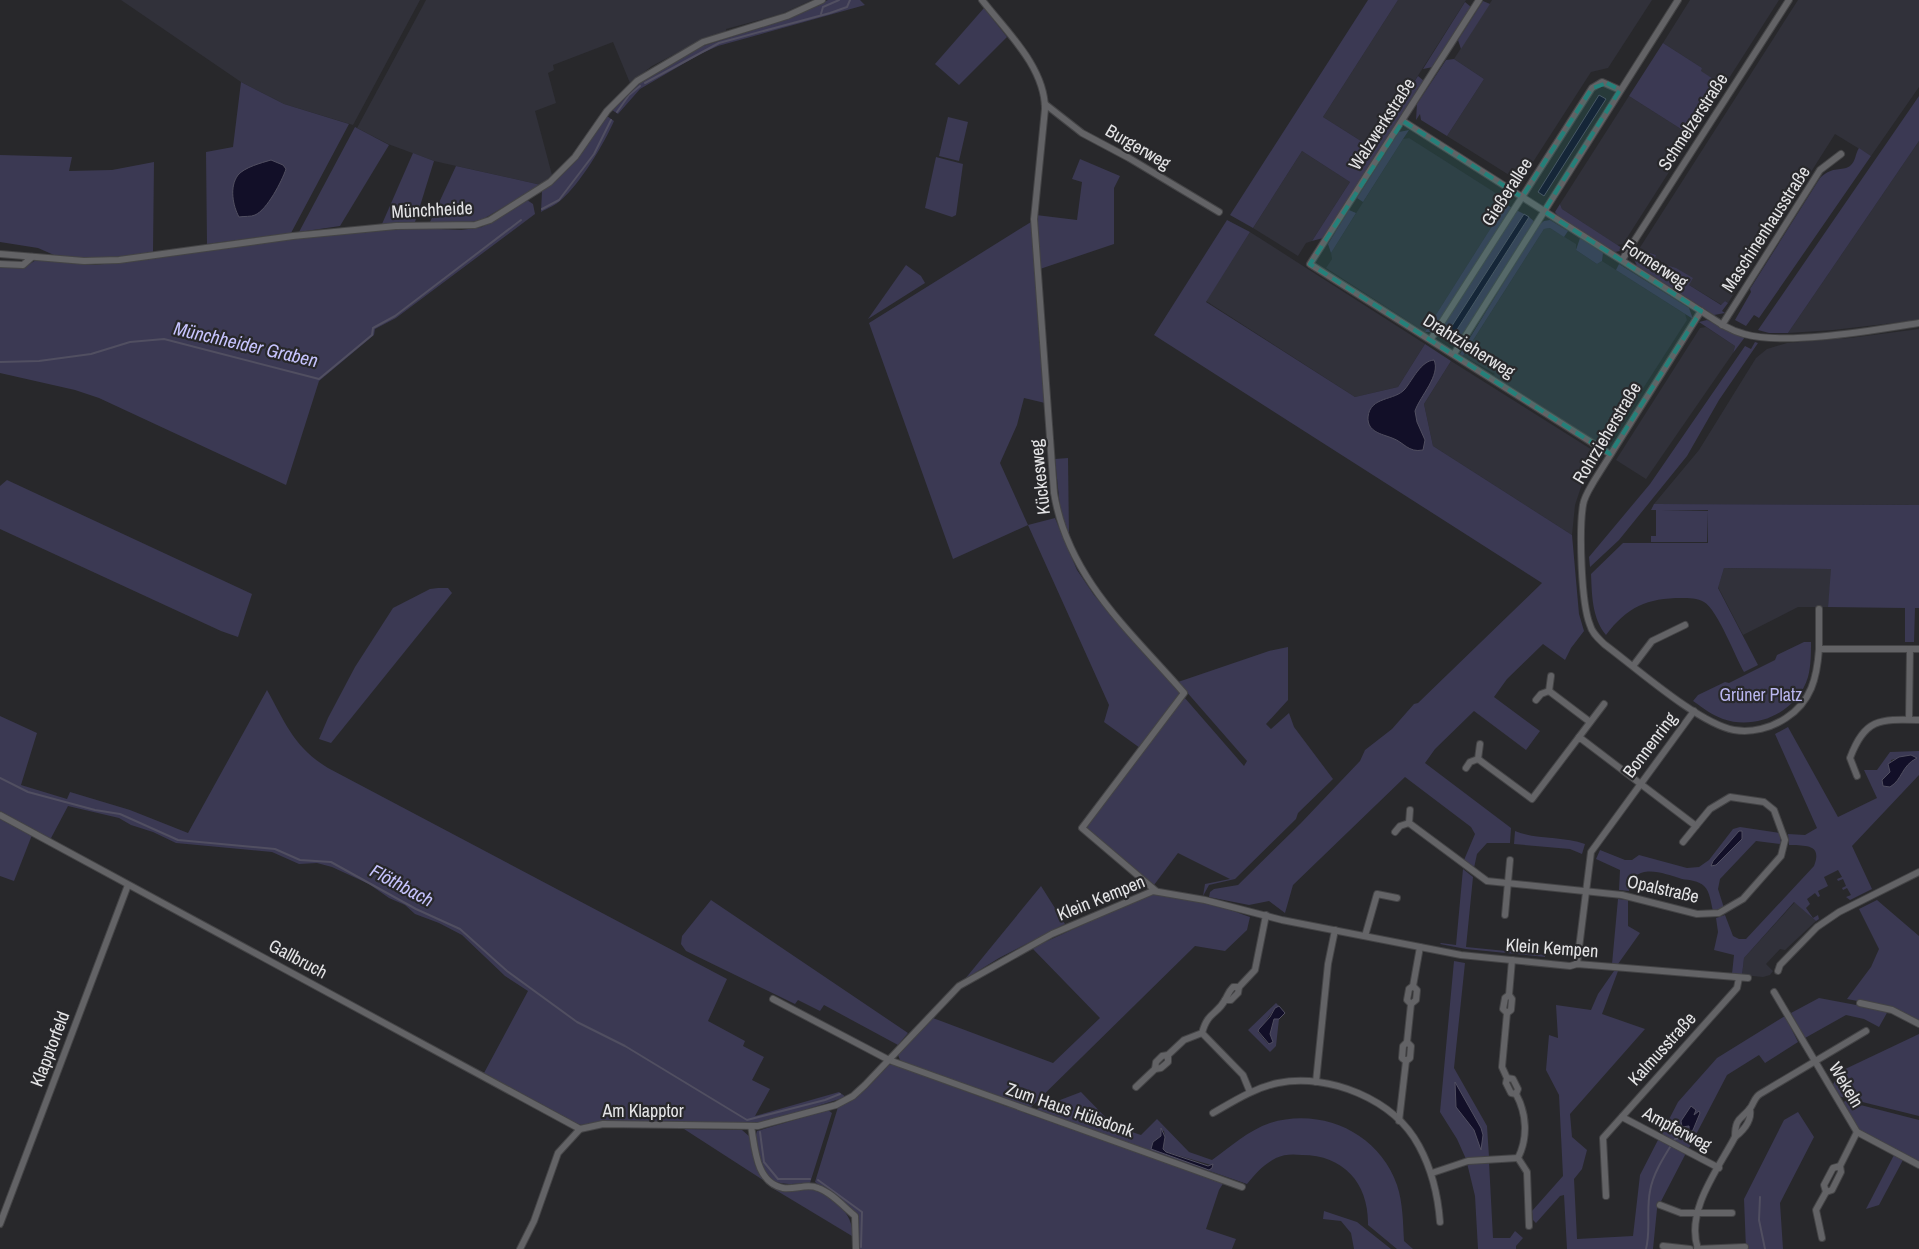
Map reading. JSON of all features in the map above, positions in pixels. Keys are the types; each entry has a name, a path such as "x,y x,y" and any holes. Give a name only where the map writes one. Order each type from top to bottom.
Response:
{"street":[{"name":"Münchheide","path":"0,254 84,262 119,260 293,236 396,226 475,225 490,220 550,182 575,157 608,112 637,81 703,42 787,16 822,0"},
{"name":"Kückesweg","path":"982,0 1034,70 1041,84 1045,104 1034,219 1054,493 1058,518 1075,558 1092,588 1184,693 1082,828 1156,891"},
{"name":"Walzwerkstraße","path":"1310,264 1479,0"},
{"path":"1454,354 1678,0"},
{"name":"Schmelzerstraße","path":"1622,260 1788,0"},
{"name":"Gießerallee","path":"1431,339 1592,88 1602,82 1620,90"},
{"name":"Burgerweg","path":"1045,104 1082,133 1121,153 1219,212"},
{"name":"Formerweg","path":"1403,121 1722,325 1747,335 1776,338 1858,332 1919,323"},
{"name":"Maschinenhausstraße","path":"1722,325 1820,170 1841,154"},
{"path":"0,264 23,265 29,262 32,257"},
{"name":"Drahtzieherweg","path":"1310,264 1610,454"},
{"name":"Rohrzieherstraße","path":"1694,711 1597,637 1589,624 1580,536 1583,503 1610,454 1701,311"},
{"name":"Bonnenring","path":"1577,964 1591,852 1694,711 1713,724 1735,730 1755,730 1778,723 1794,713 1810,693 1817,676 1819,609"},
{"path":"1633,666 1652,641 1685,625"},
{"path":"1819,649 1919,649"},
{"path":"1909,720 1910,649"},
{"path":"1549,691 1551,676"},
{"path":"1536,700 1541,694 1549,691"},
{"path":"1549,691 1590,722"},
{"path":"1478,759 1532,799 1604,704"},
{"path":"1857,776 1850,758 1864,733 1871,725 1882,720 1919,720"},
{"path":"1579,738 1696,826"},
{"path":"1478,759 1480,744"},
{"path":"1466,768 1470,762 1478,759"},
{"name":"Opalstraße","path":"1409,823 1487,881 1622,895 1697,914 1719,913 1743,899 1780,856 1785,840 1774,810 1764,802 1730,798 1710,809 1683,842"},
{"path":"1395,832 1400,826 1409,823 1410,810"},
{"name":"Gallbruch","path":"0,816 580,1129"},
{"path":"1505,915 1510,860"},
{"path":"1778,971 1780,965 1817,927 1838,912 1919,872"},
{"name":"Klapptorfeld","path":"0,1224 128,884"},
{"name":"Klein Kempen","path":"751,1126 842,1102 858,1092 952,992 969,980 1059,930 1156,891 1461,955 1570,966 1577,964 1739,978"},
{"path":"1365,936 1377,894 1396,898"},
{"path":"1136,1087 1155,1069 1156,1062 1162,1056 1168,1055 1184,1040 1202,1033 1207,1019 1225,1000 1226,994 1233,987 1238,987 1255,970 1266,915"},
{"path":"1316,1082 1328,964 1335,930"},
{"path":"1399,1121 1406,1061 1402,1058 1403,1046 1408,1042 1411,1004 1407,1000 1408,989 1413,986 1420,947"},
{"path":"1512,960 1509,995 1504,998 1503,1009 1507,1013 1502,1068 1511,1093 1516,1094 1523,1108 1525,1139 1518,1158"},
{"path":"1739,978 1748,978"},
{"name":"Kalmusstraße","path":"1606,1196 1603,1138 1737,988 1739,978"},
{"name":"Wekeln","path":"1774,992 1857,1132 1919,1165"},
{"path":"773,999 889,1060"},
{"path":"1860,1003 1892,1010 1919,1024"},
{"path":"1745,1247 1698,1249 1695,1239 1702,1200 1735,1137 1743,1131 1751,1116 1750,1109 1760,1094 1866,1031"},
{"path":"1202,1033 1244,1075 1250,1092"},
{"name":"Zum Haus Hülsdonk","path":"889,1060 1242,1187"},
{"path":"1213,1113 1250,1092 1279,1083 1316,1082 1345,1088 1378,1103 1399,1121 1418,1144 1432,1173 1437,1192 1440,1222"},
{"name":"Ampferweg","path":"1622,1117 1719,1168"},
{"name":"Am Klapptor","path":"520,1249 534,1221 558,1153 580,1129 603,1124 751,1126"},
{"path":"751,1126 759,1167 769,1182 783,1188 812,1186 820,1188 855,1216 856,1249"},
{"path":"1822,1238 1816,1210 1826,1192 1832,1190 1842,1172 1840,1166 1857,1132"},
{"path":"1432,1173 1466,1161 1518,1158"},
{"path":"1518,1158 1527,1172 1529,1226"},
{"path":"1660,1205 1676,1212 1698,1214 1732,1213"},
{"path":"1663,1246 1690,1249"}],"highlighted area":[{"path":"1607,83 1620,90 1544,211 1701,311 1610,454 1310,264 1403,121 1522,197 1592,88"}],"shaded area":[{"path":"121,0 420,0 353,125 284,104 241,82"},
{"path":"426,0 812,0 781,14 726,29 726,31 700,41 652,66 630,83 613,42 553,65 554,70 548,73 556,103 535,111 552,175 541,185 434,161 388,144 357,128"},
{"path":"1398,0 1466,0 1372,148 1323,117"},
{"path":"1492,0 1652,0 1608,68 1591,72 1522,179 1517,180 1447,136 1484,79 1454,59"},
{"path":"1690,0 1779,0 1724,86 1700,71 1702,68 1663,43"},
{"path":"1798,0 1919,0 1919,87 1871,156 1835,134 1728,303 1725,301 1722,305 1689,285 1653,267 1656,255 1639,249"},
{"path":"1599,95 1606,99 1544,196 1538,192"},
{"path":"1629,96 1692,136 1623,244 1617,245 1562,209 1560,204"},
{"path":"1409,138 1505,199 1506,204 1425,332 1326,268 1332,259 1331,253 1403,139"},
{"path":"1919,141 1919,320 1788,333"},
{"path":"1302,151 1350,182 1312,241 1306,243 1298,256 1253,228"},
{"path":"271,160 283,165 286,169 278,188 260,212 253,216 239,217 233,196 235,180 245,170"},
{"path":"1524,214 1529,217 1451,339 1446,335"},
{"path":"1550,228 1576,244 1576,250 1597,264 1602,261 1685,314 1687,320 1608,443 1602,445 1493,375 1495,374 1463,356 1544,229"},
{"path":"1250,232 1425,344 1398,387 1355,397 1206,301"},
{"path":"1706,327 1735,346 1733,353 1646,479 1616,460 1700,328"},
{"path":"1919,329 1919,505 1654,504 1699,450 1756,358 1767,349 1787,343 1850,338"},
{"path":"1434,360 1435,372 1415,411 1417,422 1425,440 1423,450 1418,451 1380,434 1370,426 1368,417 1373,405 1401,393 1421,367"},
{"path":"1451,361 1597,453 1598,459 1581,487 1575,505 1572,535 1433,446 1424,404"},
{"path":"1724,568 1832,569 1828,607 1798,607 1743,635 1718,587"},
{"path":"1911,755 1917,758 1908,765 1894,784 1890,787 1883,786 1882,780 1890,772 1888,764 1899,757"},
{"path":"1739,831 1742,831 1742,839 1716,865 1711,866 1713,861"},
{"path":"1795,902 1816,921 1785,950 1780,949 1766,964 1773,971 1770,975 1763,977 1742,975 1744,958"},
{"path":"1279,1006 1285,1013 1279,1019 1274,1019 1270,1034 1273,1042 1269,1044 1258,1031 1275,1008"},
{"path":"1455,1082 1481,1128 1483,1135 1481,1150 1474,1130 1456,1107"},
{"path":"1691,1106 1696,1110 1694,1115 1699,1111 1700,1113 1693,1130 1689,1133 1689,1126 1682,1127 1681,1121"},
{"path":"1161,1128 1165,1137 1163,1149 1166,1152 1208,1166 1213,1164 1212,1168 1209,1170 1151,1149 1153,1142 1161,1136"}],"green space":[{"path":"828,0 860,0 865,5 718,46 700,54 640,89 618,114 612,110 637,84 703,46 784,20"},
{"path":"1368,0 1398,0 1323,117 1372,148 1418,76 1424,81 1323,238 1312,241 1350,182 1302,151 1253,228 1230,215"},
{"path":"1483,1 1490,4 1461,49 1458,40"},
{"path":"1465,2 1471,7 1433,67 1423,69"},
{"path":"984,8 1007,37 959,85 935,64"},
{"path":"1663,43 1702,68 1701,71 1724,86 1692,136 1629,96"},
{"path":"1454,59 1484,79 1447,136 1421,120 1420,114 1416,120 1417,104 1446,60"},
{"path":"241,82 284,104 349,124 291,233 207,244 206,152 233,147"},
{"path":"1919,96 1919,141 1788,333 1769,333 1758,330"},
{"path":"607,116 614,121 598,152 583,174 561,200 541,212 542,191"},
{"path":"948,117 968,122 959,161 939,156"},
{"path":"355,127 389,145 340,226 299,232"},
{"path":"1409,130 1363,202 1357,198 1399,132"},
{"path":"1859,148 1871,156 1759,318 1754,315 1746,326 1735,320 1751,292 1750,289 1820,178 1829,171 1850,166"},
{"path":"413,153 434,161 415,222 382,224"},
{"path":"0,155 72,157 69,171 112,170 154,162 153,252 96,260 54,255 38,248 0,242"},
{"path":"936,157 963,164 956,215 952,217 925,208"},
{"path":"1080,159 1120,176 1114,188 1114,244 1040,269 1036,215 1077,220 1082,182 1072,179"},
{"path":"456,166 541,185 480,221 461,223 430,222"},
{"path":"527,200 533,204 535,214 396,318 375,329 374,335 319,381 286,485 99,398 75,390 0,373 0,267 25,267 36,260 95,265 341,232 415,228 461,230 482,227"},
{"path":"1506,204 1512,208 1433,332 1425,332"},
{"path":"1560,204 1562,209 1625,250 1615,252 1559,217 1555,212"},
{"path":"1349,210 1356,213 1331,253 1328,244"},
{"path":"1516,210 1524,214 1446,335 1439,331"},
{"path":"1529,217 1535,222 1460,340 1451,339"},
{"path":"1227,220 1250,232 1206,302 1355,397 1398,387 1425,344 1451,361 1424,404 1433,446 1572,535 1579,614 1584,631 1571,648 1565,660 1543,644 1507,679 1494,697 1540,731 1526,750 1474,711 1435,749 1425,763 1511,828 1510,843 1487,843 1477,854 1474,868 1464,860 1475,834 1471,827 1405,777 1293,885 1285,913 1269,901 1249,905 1209,897 1210,892 1214,889 1238,885 1360,761 1365,750 1392,729 1414,704 1418,703 1542,583 1154,335"},
{"path":"1550,220 1568,231 1564,237 1550,228 1544,229 1463,356 1460,354 1539,225 1544,221"},
{"path":"1031,222 1045,403 1024,398 1017,425 1000,463 1028,525 953,559 869,323"},
{"path":"1580,238 1603,253 1602,261 1597,264 1576,250"},
{"path":"1639,249 1656,255 1653,267 1657,270 1659,263 1676,268 1693,278 1689,285 1721,305 1725,301 1728,303 1722,311 1725,313 1714,315 1637,266 1631,253 1638,258"},
{"path":"1619,264 1689,308 1693,319 1616,270"},
{"path":"906,265 921,276 925,283 868,319"},
{"path":"1707,320 1745,337 1733,353 1735,346 1699,322"},
{"path":"1755,342 1758,343 1719,400 1687,456 1619,540 1590,567 1589,557 1650,484 1745,346 1751,349"},
{"path":"1068,458 1069,538 1061,517 1055,459"},
{"path":"7,480 252,594 238,637 221,631 0,529 0,486"},
{"path":"1654,504 1919,505 1919,608 1915,608 1914,642 1905,642 1905,608 1828,607 1831,569 1724,568 1718,588 1758,665 1744,672 1715,614 1709,606 1699,600 1670,598 1648,602 1622,617 1606,635 1595,614 1591,574 1623,543 1708,543 1708,511 1707,542 1651,542 1651,536 1656,536 1656,510 1651,510","holes":["1661,510 1708,510 1708,511"]},
{"path":"1055,518 1077,570 1094,595 1181,694 1140,748 1104,722 1109,705 1028,525"},
{"path":"448,588 452,593 331,743 319,739 355,667 393,608 430,589"},
{"name":"Grüner Platz","path":"1804,642 1811,642 1808,677 1803,689 1795,700 1774,715 1762,720 1736,722 1723,719 1693,701 1698,695 1725,682 1729,683 1775,660 1777,655"},
{"path":"1288,647 1288,700 1266,724 1271,729 1289,713 1294,727 1333,779 1298,813 1296,819 1235,879 1209,885 1203,896 1205,884 1230,879 1178,853 1154,885 1086,827 1184,697 1244,766 1247,761 1178,682 1269,651"},
{"path":"267,690 299,743 316,760 328,768 727,979 708,1021 745,1041 743,1046 764,1057 752,1080 770,1089 755,1116 839,1092 846,1097 760,1124 601,1122 581,1125 484,1073 528,991 505,976 462,935 439,923 415,914 405,905 389,898 369,884 332,867 317,863 299,864 272,852 176,843 153,832 131,825 119,818 68,806 50,840 0,813 0,716 37,733 21,785 67,799 70,792 130,810 188,833"},
{"path":"1788,727 1838,817 1877,798 1864,770 1877,770 1890,752 1919,751 1919,775 1852,846 1872,889 1850,900 1846,897 1851,895 1847,888 1843,890 1842,888 1846,886 1843,879 1838,881 1837,879 1842,877 1838,870 1824,877 1828,886 1818,891 1820,896 1818,897 1815,893 1807,899 1810,904 1806,908 1813,918 1818,915 1819,919 1816,921 1794,902 1744,958 1742,975 1732,974 1734,955 1714,950 1718,932 1716,918 1725,915 1733,936 1739,939 1746,939 1814,866 1816,859 1816,853 1810,847 1789,845 1788,834 1805,835 1817,828 1775,734","holes":["1911,755 1897,781 1883,786 1882,780 1890,772 1891,760"]},
{"path":"0,818 32,835 14,881 0,876"},
{"path":"1740,827 1780,833 1781,844 1756,841 1720,879 1718,889 1724,908 1713,911 1708,891 1699,883 1650,871 1636,876 1629,891 1619,890 1620,870 1596,859 1600,850 1625,860 1632,860 1639,855 1687,868 1699,867 1709,860 1733,829"},
{"path":"1515,831 1532,836 1585,844 1582,854 1570,849 1514,844"},
{"path":"1463,869 1473,877 1466,947 1545,955 1545,957 1466,949 1440,944 1456,945"},
{"path":"1041,886 1065,924 999,958 965,979"},
{"path":"1150,894 1188,898 1250,917 1247,930 1225,951 1195,946 1025,1113 1224,1182 1219,1190 1206,1229 1236,1239 1232,1249 858,1249 859,1215 815,1182 838,1107 868,1087 889,1065 894,1065 1008,1107 1012,1103 910,1065 900,1060 898,1055 933,1018 1053,1063 1100,1018 1032,948"},
{"path":"1618,899 1628,900 1628,926 1640,933 1618,964 1612,964"},
{"path":"711,900 908,1033 898,1045 824,1005 820,1011 798,1000 795,1004 686,951 681,944 682,936"},
{"path":"1877,900 1919,936 1919,1022 1889,1007 1847,999 1871,967 1879,949 1859,909"},
{"path":"1454,961 1465,963 1454,1068 1487,1126 1489,1157 1466,1159 1457,1139 1440,1112"},
{"path":"1614,971 1618,971 1602,1014 1645,1029 1570,1114 1572,1137 1587,1150 1582,1169 1574,1179 1577,1239 1633,1236 1640,1175 1658,1140 1661,1139 1684,1152 1685,1155 1657,1209 1653,1249 1567,1249 1564,1195 1560,1196 1536,1223 1533,1220 1532,1211 1563,1176 1559,1095 1546,1070 1549,1035 1558,1038 1556,1005 1591,1010 1598,994"},
{"path":"1819,998 1888,1011 1879,1027 1864,1019 1846,1015 1805,1038 1791,1013"},
{"path":"1276,1003 1279,1006 1275,1008 1258,1032 1268,1044 1272,1039 1270,1034 1274,1019 1279,1019 1276,1046 1270,1052 1248,1030"},
{"path":"1785,1016 1798,1042 1765,1063 1759,1055 1727,1075 1689,1148 1663,1136 1662,1133 1678,1102 1717,1058"},
{"path":"1919,1034 1919,1116 1838,1096 1832,1086 1841,1071"},
{"path":"1081,1092 1114,1126 1141,1135 1157,1119 1189,1152 1212,1160 1247,1134 1270,1123 1290,1119 1309,1119 1328,1122 1346,1128 1363,1138 1377,1151 1389,1167 1397,1185 1400,1199 1404,1241 1413,1249 1397,1249 1368,1225 1367,1210 1359,1185 1342,1166 1330,1160 1317,1156 1295,1154 1282,1156 1264,1166 1247,1184 1034,1110","holes":["1161,1130 1164,1131 1163,1149 1166,1152 1211,1165 1209,1170 1152,1149 1153,1142 1161,1136"]},
{"path":"1845,1101 1919,1120 1919,1162 1858,1129 1842,1104"},
{"path":"828,1110 832,1113 810,1183 783,1183 776,1182 770,1178 762,1165 756,1142 757,1131"},
{"path":"1798,1112 1814,1137 1780,1203 1783,1249 1746,1249 1744,1199 1784,1120"},
{"path":"684,1129 742,1130 750,1137 755,1165 763,1180"},
{"path":"1894,1155 1903,1160 1879,1205 1866,1209"},
{"path":"1489,1162 1493,1238 1510,1238 1515,1231 1523,1238 1516,1246 1516,1249 1478,1249 1475,1196 1467,1163"},
{"path":"810,1188 825,1195 840,1206 850,1220 852,1236 774,1189"},
{"path":"1324,1211 1357,1222 1391,1249 1354,1249 1351,1233 1341,1221 1323,1219"}],"waterway":[{"name":"Münchheider Graben","path":"821,14 823,7 839,0"},
{"name":"Münchheider Graben","path":"645,83 719,43 830,13 847,7 850,0"},
{"name":"Münchheider Graben","path":"617,112 629,95 640,86"},
{"name":"Münchheider Graben","path":"542,209 559,200 594,154 611,120"},
{"name":"Münchheider Graben","path":"0,362 39,361 91,354 130,342 164,339 319,379 372,335 373,328 395,316 521,220"},
{"name":"Flöthbach","path":"0,778 28,792 95,810 120,814 178,840 275,849 300,860 331,862 416,909 460,929 507,971 577,1022 625,1046 747,1120 825,1100 840,1094"},
{"name":"Flöthbach","path":"760,1132 764,1162 778,1179 810,1179"},
{"path":"1646,1249 1649,1198 1654,1178 1675,1139 1684,1137 1689,1133"},
{"name":"Flöthbach","path":"818,1180 862,1212 861,1247"},
{"path":"1760,1197 1759,1220 1765,1249"}]}
